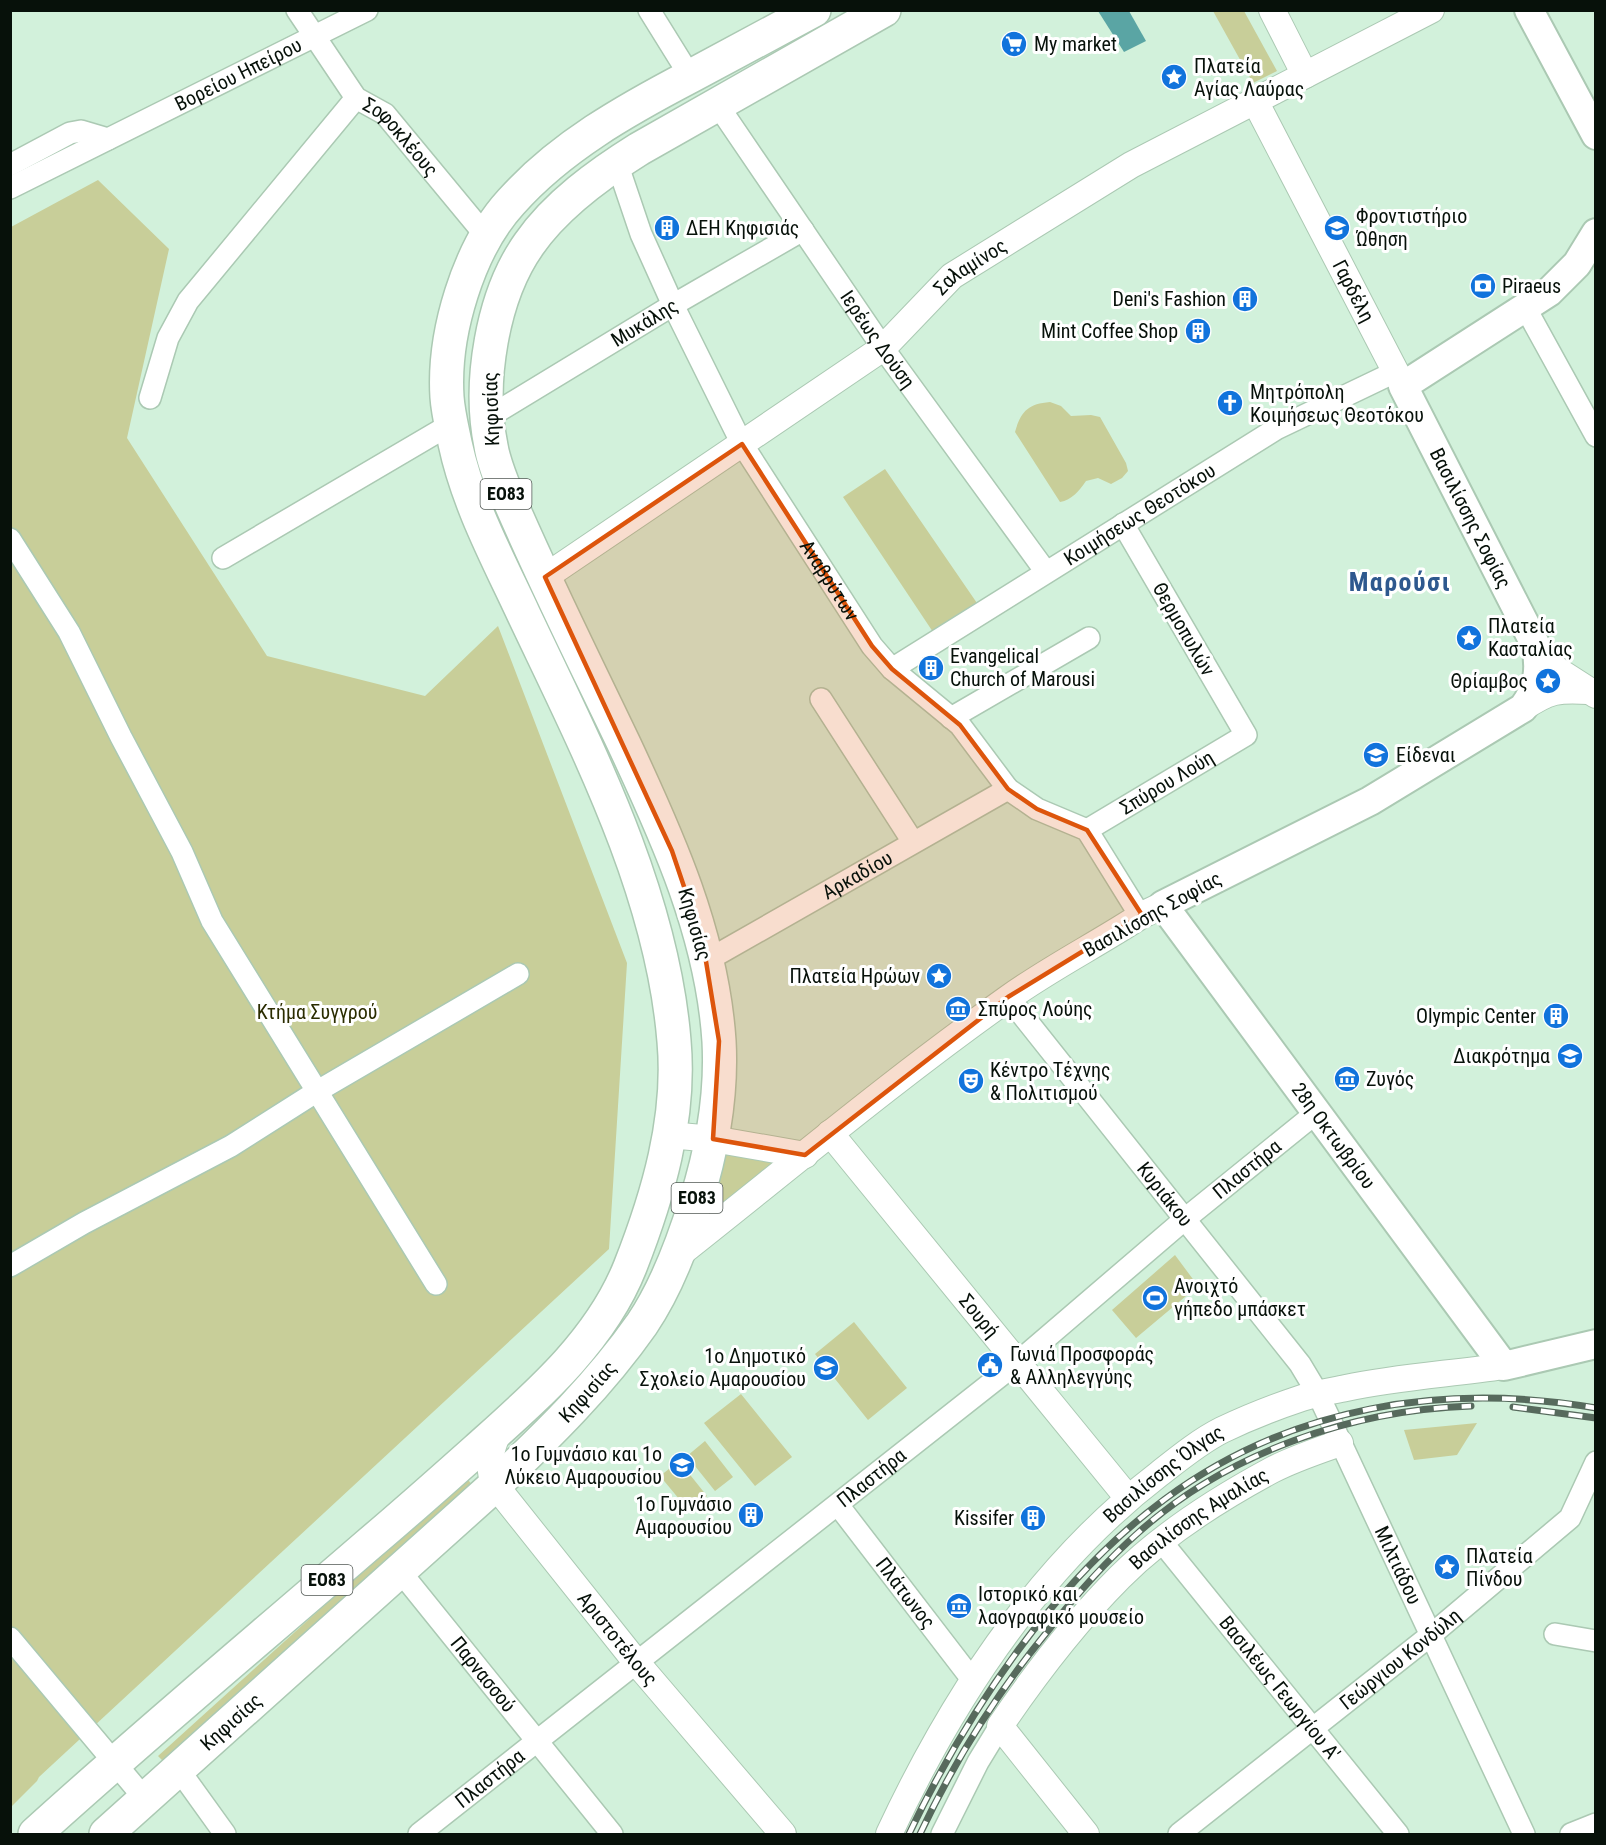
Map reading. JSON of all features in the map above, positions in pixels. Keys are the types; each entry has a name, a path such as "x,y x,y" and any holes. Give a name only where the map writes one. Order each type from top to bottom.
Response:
{"main road":[{"name":"Κηφισίας","path":"35,1834 114,1763 429,1492 549,1383 586,1341 615,1299 628,1271 664,1166 674,1099 675,1047 664,973 642,891 609,801 471,500 447,401 451,338 465,282 486,236 509,203 529,184 589,134 640,103 814,10"},
{"name":"Κηφισίας","path":"106,1834 495,1485 572,1410 616,1357 652,1308 677,1256 702,1181 712,1139 717,1096 718,1041 706,961 688,894 658,818 502,485 490,445 487,418 486,389 494,330 503,297 519,260 542,227 617,163 884,10"},
{"path":"1529,10 1593,128"},
{"path":"1399,379 1525,307 1586,265 1596,233"},
{"name":"Βασιλίσσης Σοφίας","path":"1152,910 1370,801 1523,708 1533,694 1539,679 1536,646 1399,379"},
{"name":"28η Οκτωβρίου","path":"1152,910 1316,1113 1504,1366"},
{"name":"Βασιλίσσης Όλγας","path":"1504,1366 1596,1344"}],"street":[{"name":"Σοφοκλέους","path":"297,10 356,98 385,114 486,236"},
{"name":"Βορείου Ηπείρου","path":"10,188 368,10"},
{"path":"649,10 690,76"},
{"path":"1272,10 1305,75"},
{"name":"Σαλαμίνος","path":"545,577 883,348 952,276 1131,165 1431,10"},
{"path":"150,398 168,338 188,301 356,98"},
{"name":"Γαρδέλη","path":"1256,101 1399,379"},
{"name":"Ιερέως Δούση","path":"717,104 883,348 1046,572"},
{"path":"10,165 70,133 81,131 108,139"},
{"name":"Αναβρύτων","path":"617,163 641,234 673,305 742,444 872,646 892,669 960,725 1008,789 1037,809 1087,830"},
{"name":"Μυκάλης","path":"487,418 802,230"},
{"path":"1525,307 1596,436"},
{"name":"Κοιμήσεως Θεοτόκου","path":"892,669 1276,429 1399,379"},
{"path":"223,558 451,424"},
{"name":"Θερμοπυλών","path":"1123,524 1246,735"},
{"path":"10,539 69,632 182,852 212,921 435,1284"},
{"path":"951,718 1089,638"},
{"name":"Βασιλίσσης Σοφίας","path":"1536,646 1557,670 1594,692"},
{"name":"Βασιλίσσης Σοφίας","path":"1523,708 1548,693 1562,689 1594,692"},
{"path":"821,699 913,842"},
{"name":"Σπύρου Λούη","path":"1087,830 1246,735"},
{"name":"Αρκαδίου","path":"706,961 1008,789"},
{"path":"1087,830 1136,909 1152,910"},
{"name":"Βασιλίσσης Σοφίας","path":"677,1256 853,1114 1008,997 1152,910"},
{"path":"10,1266 84,1223 231,1146 316,1092 518,974"},
{"name":"Κυριάκου","path":"1008,997 1300,1364 1318,1394"},
{"name":"Πλαστήρα","path":"419,1834 1017,1362 1185,1219 1316,1113"},
{"name":"Σουρή","path":"830,1133 1128,1498"},
{"path":"669,1135 712,1139 805,1155"},
{"name":"Βασιλίσσης Όλγας","path":"889,1834 924,1767 974,1682 1012,1625 1085,1540 1128,1498 1175,1462 1220,1431 1303,1398 1385,1380 1504,1366"},
{"name":"Μιλτιάδου","path":"1318,1394 1524,1834"},
{"name":"Αριστοτέλους","path":"500,1429 490,1454 490,1475 495,1485 636,1662 776,1832"},
{"name":"Βασιλίσσης Αμαλίας","path":"942,1834 978,1762 1035,1674 1080,1619 1121,1576 1161,1541 1208,1507 1274,1469 1340,1443"},
{"name":"Γεώργιου Κονδύλη","path":"1179,1834 1431,1635 1570,1518 1596,1462"},
{"name":"Πλάτωνος","path":"838,1504 974,1682"},
{"name":"Βασιλέως Γεωργίου Α'","path":"1161,1541 1398,1834"},
{"name":"Παρνασσού","path":"399,1570 612,1834"},
{"path":"1555,1634 1596,1641"},
{"path":"10,1638 145,1800"},
{"path":"1000,1726 1086,1834"},
{"path":"178,1770 225,1834"},
{"path":"1571,1834 1596,1824"}],"highlighted area":[{"path":"742,444 872,646 892,669 960,725 1008,789 1037,809 1087,830 1142,915 1008,997 805,1155 713,1139 719,1041 703,943 672,851 545,577"}],"green space":[{"path":"1213,11 1244,11 1277,71 1253,83"},
{"name":"Κτήμα Συγγρού","path":"98,180 169,249 127,438 267,656 425,696 498,626 627,963 609,1249 39,1777 11,1807 11,227"},
{"path":"1050,402 1061,406 1071,416 1100,417 1126,463 1128,471 1122,478 1111,484 1098,478 1086,481 1072,497 1060,502 1015,432 1026,410"},
{"path":"885,469 979,606 933,632 843,497"},
{"path":"718,1153 779,1162 699,1227"},
{"name":"Ανοιχτό γήπεδο μπάσκετ","path":"1175,1255 1198,1286 1136,1338 1112,1310"},
{"path":"854,1322 907,1388 868,1420 815,1354"},
{"path":"741,1394 792,1457 755,1486 704,1423"},
{"path":"1477,1423 1457,1455 1414,1460 1404,1430"},
{"path":"705,1441 733,1477 715,1491 687,1456"},
{"path":"679,1461 707,1496 689,1511 660,1476"},
{"path":"466,1477 472,1485 164,1762 158,1756"}],"water":[{"path":"1098,11 1129,11 1146,41 1124,52"}],"railway":[{"path":"909,1834 932,1788 986,1696 1051,1608 1087,1568 1125,1532 1165,1499 1213,1467 1264,1442 1317,1422 1371,1409 1426,1401 1482,1398 1539,1401 1596,1408"},
{"path":"920,1834 977,1729 1028,1656 1068,1605 1102,1567 1126,1543 1174,1504 1212,1479 1294,1440 1382,1416 1427,1409 1471,1406"},
{"path":"1513,1407 1596,1418"}],"place":[{"name":"My market","path":"1014,44"},
{"name":"Πλατεία Αγίας Λαύρας","path":"1174,77"},
{"name":"ΔΕΗ Κηφισιάς","path":"667,228"},
{"name":"Φροντιστήριο Ώθηση","path":"1337,228"},
{"name":"Piraeus","path":"1483,286"},
{"name":"Deni's Fashion","path":"1245,299"},
{"name":"Mint Coffee Shop","path":"1198,331"},
{"name":"Μητρόπολη Κοιμήσεως Θεοτόκου","path":"1230,403"},
{"name":"Πλατεία Κασταλίας","path":"1469,638"},
{"name":"Evangelical Church of Marousi","path":"931,668"},
{"name":"Θρίαμβος","path":"1548,681"},
{"name":"Είδεναι","path":"1376,755"},
{"name":"Πλατεία Ηρώων","path":"939,976"},
{"name":"Σπύρος Λούης","path":"958,1009"},
{"name":"Olympic Center","path":"1556,1016"},
{"name":"Διακρότημα","path":"1570,1056"},
{"name":"Ζυγός","path":"1347,1079"},
{"name":"Κέντρο Τέχνης & Πολιτισμού","path":"971,1081"},
{"name":"Ανοιχτό γήπεδο μπάσκετ","path":"1155,1298"},
{"name":"Γωνιά Προσφοράς & Αλληλεγγύης","path":"990,1365"},
{"name":"1ο Δημοτικό Σχολείο Αμαρουσίου","path":"826,1368"},
{"name":"1ο Γυμνάσιο και 1ο Λύκειο Αμαρουσίου","path":"682,1465"},
{"name":"1ο Γυμνάσιο Αμαρουσίου","path":"751,1515"},
{"name":"Kissifer","path":"1033,1518"},
{"name":"Πλατεία Πίνδου","path":"1447,1567"},
{"name":"Ιστορικό και λαογραφικό μουσείο","path":"959,1606"}],"district":[{"name":"Μαρούσι","path":"1400,582"}]}
